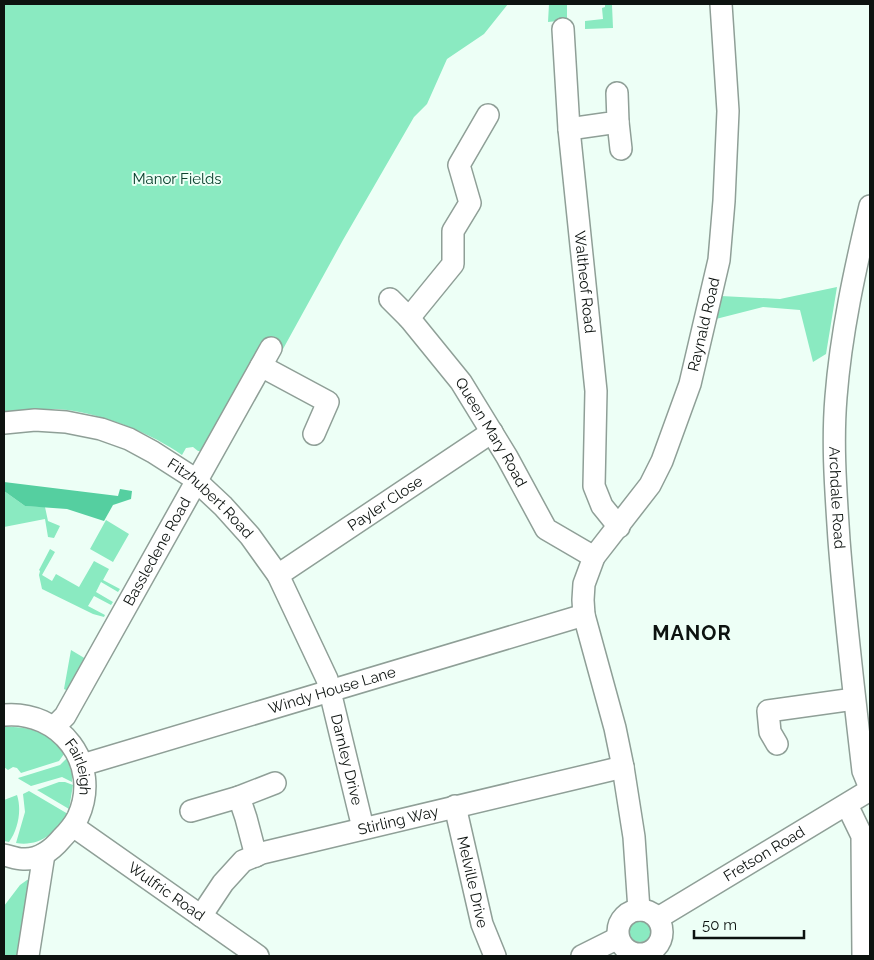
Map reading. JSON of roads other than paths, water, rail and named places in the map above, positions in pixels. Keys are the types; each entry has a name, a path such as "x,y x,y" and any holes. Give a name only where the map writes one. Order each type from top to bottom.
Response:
{"street":[{"name":"Raynald Road","path":"584,615 584,584 594,557 650,486 662,461 690,384 719,260 728,111 721,4"},
{"name":"Waltheof Road","path":"562,29 569,129 596,391 594,486 602,506 619,527"},
{"path":"617,93 621,149"},
{"path":"409,318 453,264 453,231 470,203 459,166 488,115"},
{"path":"569,129 618,122"},
{"name":"Archdale Road","path":"870,206 850,296 836,397 834,465 846,624 854,698 863,770 870,789"},
{"name":"Queen Mary Road","path":"390,299 409,318 461,382 522,484 546,530 594,557"},
{"name":"Bassledene Road","path":"54,727 65,716 266,357 328,402 314,434"},
{"name":"Fitzhubert Road","path":"4,423 35,420 66,422 100,429 129,439 198,481 250,536 278,575 327,679 330,690"},
{"name":"Payler Close","path":"278,575 492,432"},
{"path":"584,615 615,728 648,914 663,932 661,940 652,951 641,955 629,952 618,938 622,919 632,911 648,914"},
{"name":"Windy House Lane","path":"82,765 584,615"},
{"name":"Darnley Drive","path":"330,690 363,828"},
{"path":"777,744 770,732 768,711 854,698"},
{"name":"Fairleigh","path":"4,715 34,717 54,727 72,746 82,765 85,788 83,803 73,826 57,844 44,854"},
{"name":"Stirling Way","path":"201,916 223,883 243,861 256,856 363,828 623,767"},
{"path":"191,811 239,797 275,783"},
{"name":"Fretson Road","path":"648,914 846,805 870,789"},
{"path":"239,797 256,856"},
{"path":"846,805 862,836 863,956"},
{"name":"Melville Drive","path":"454,806 482,924 495,956"},
{"name":"Wulfric Road","path":"73,826 258,956"},
{"path":"4,855 24,859 44,854 28,956"},
{"path":"582,956 618,938"}],"district":[{"name":"MANOR","path":"692,633"}],"park label":[{"name":"Manor Fields","path":"177,179"}]}
